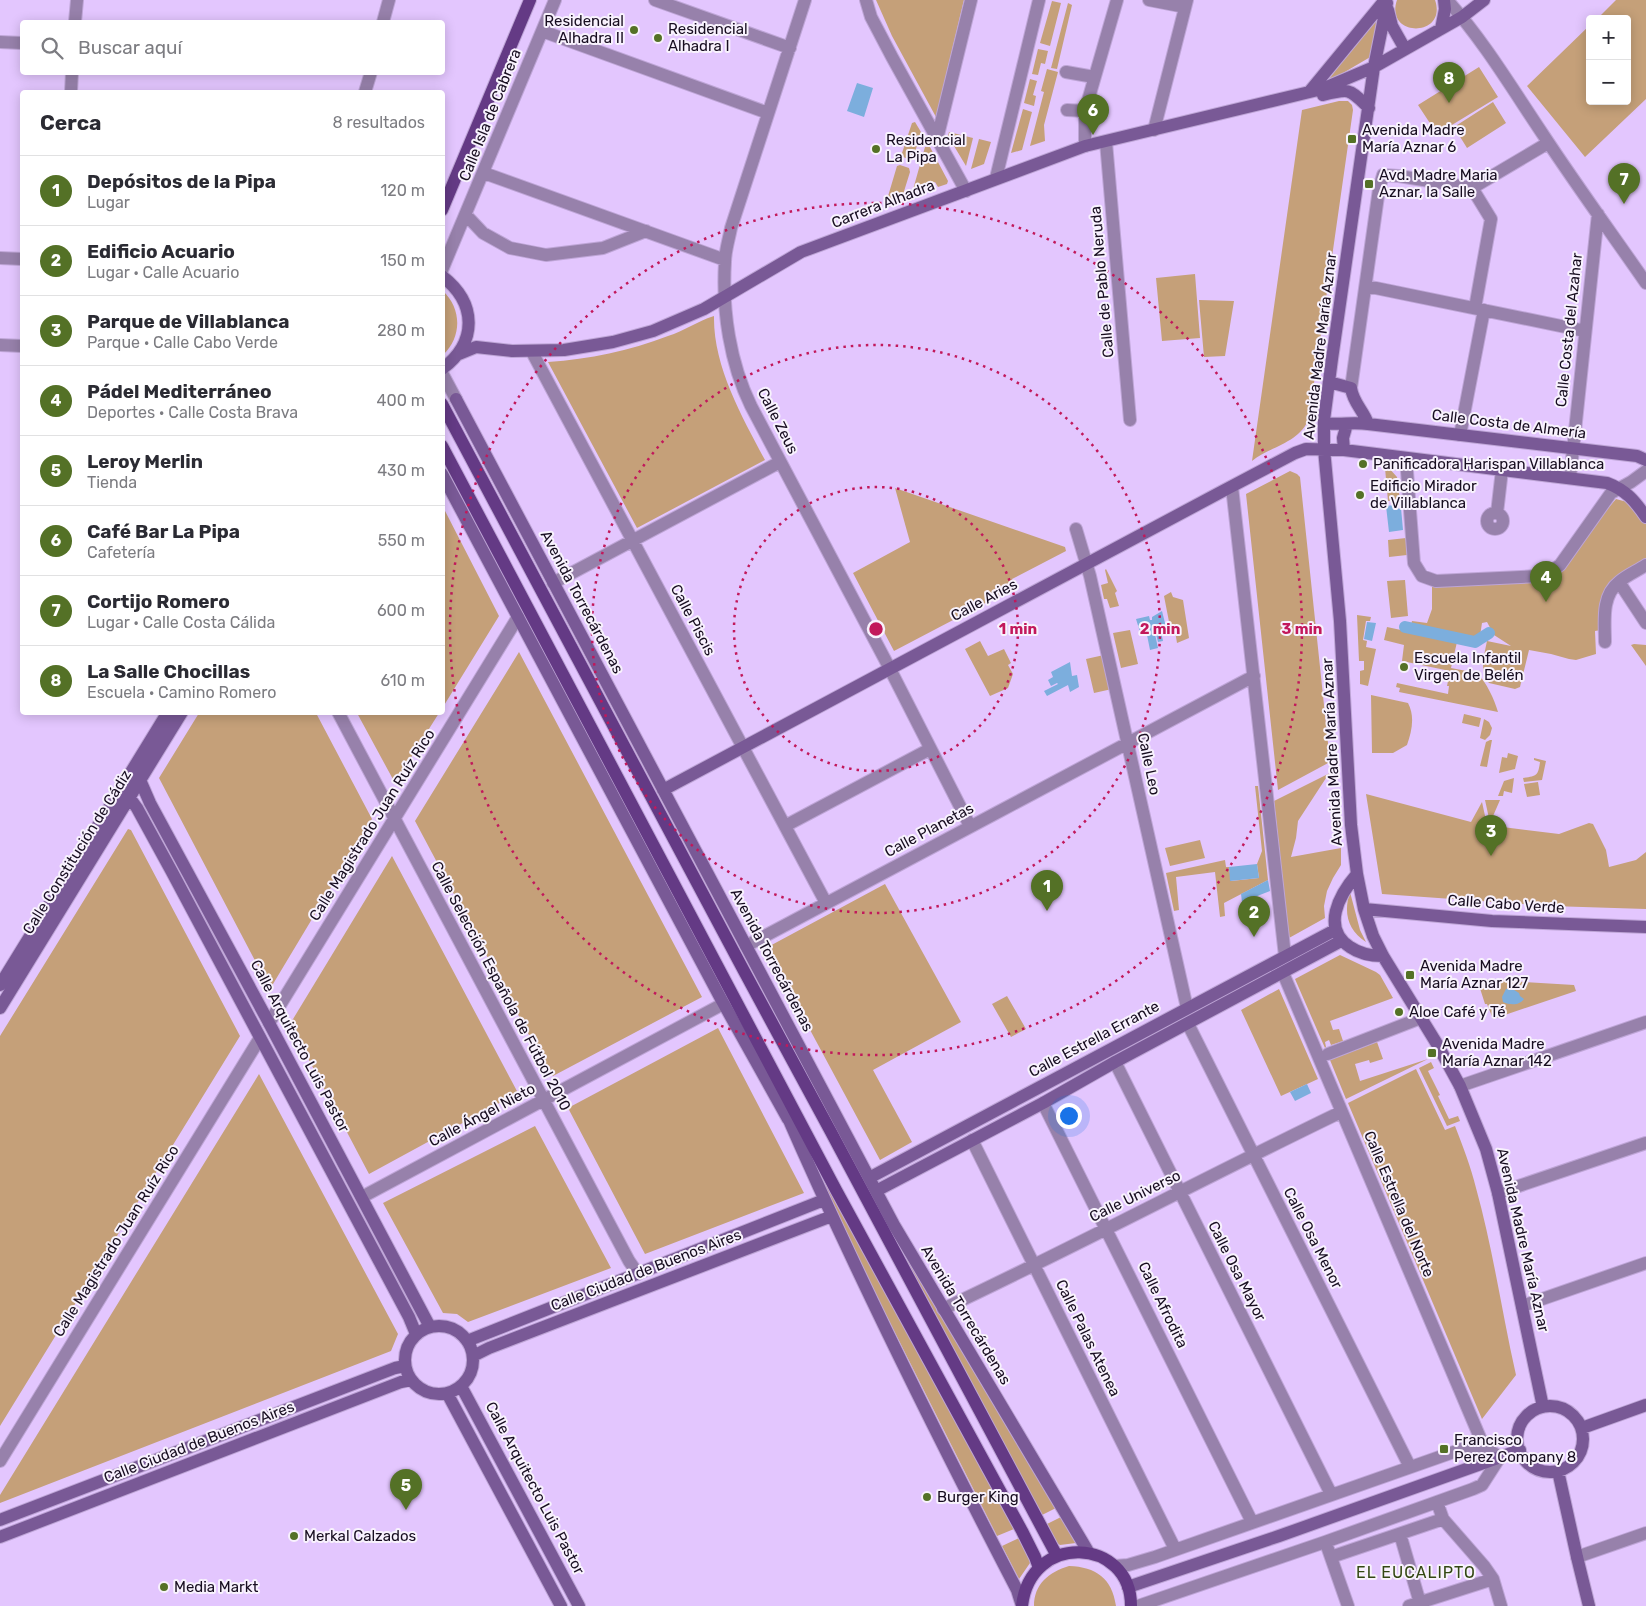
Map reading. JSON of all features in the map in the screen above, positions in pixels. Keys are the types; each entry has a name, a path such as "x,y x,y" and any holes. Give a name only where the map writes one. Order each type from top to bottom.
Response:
{"main road":[{"name":"Calle Isla de Cabrera","path":"445,203 530,0"},
{"name":"Avenida Torrecárdenas","path":"445,410 1057,1556"},
{"path":"445,452 836,1190 1022,1531 1039,1568"},
{"path":"1022,1606 1027,1584 1039,1568 1057,1556 1074,1553 1089,1553 1115,1566 1128,1588 1131,1606"}],"street":[{"path":"75,20 77,0"},
{"path":"384,20 389,0"},
{"name":"Calle Isla de Cabrera","path":"445,263 555,0"},
{"path":"654,0 790,48"},
{"name":"Calle Zeus","path":"805,0 731,228 725,260 724,298 732,354 748,402 890,669 970,826"},
{"path":"866,0 871,17 966,191"},
{"path":"937,139 971,0"},
{"path":"996,178 1039,0"},
{"path":"1085,146 1085,111 1117,0"},
{"path":"1149,0 1186,4 1154,130"},
{"path":"1445,0 1462,17 1646,283"},
{"path":"1441,29 1445,0"},
{"name":"Carrera Alhadra","path":"459,354 476,348 532,352 594,346 628,338 670,324 724,298 802,252 996,178 1085,146 1322,89 1374,67 1462,17 1484,0"},
{"path":"1387,1 1392,26 1405,49"},
{"path":"1310,92 1387,1"},
{"name":"Avenida Madre María Aznar","path":"1387,1 1374,67 1324,423 1324,449 1340,621 1351,825 1357,874 1364,909 1373,936 1460,1086 1486,1149 1498,1194 1543,1407"},
{"path":"542,31 768,113"},
{"path":"0,42 20,43"},
{"path":"1066,72 1094,76"},
{"path":"72,75 72,90"},
{"path":"366,90 370,75"},
{"name":"Carrera Alhadra","path":"1310,92 1316,96 1350,91 1369,108"},
{"path":"1067,110 1085,111"},
{"name":"Calle de Pablo Neruda","path":"1106,142 1130,420"},
{"path":"1368,424 1366,415 1357,405 1351,388 1379,189 1383,175 1472,188 1548,143"},
{"path":"484,173 725,260"},
{"path":"1460,435 1491,219 1472,188"},
{"name":"Calle Costa del Azahar","path":"1570,478 1584,331 1598,214"},
{"path":"466,215 483,233 510,248 546,255 603,248 646,232"},
{"path":"0,258 20,259"},
{"path":"445,279 457,289 464,300 469,315 468,330 464,344 459,354 445,368"},
{"path":"1366,286 1584,331"},
{"path":"468,330 476,348"},
{"path":"0,345 20,346"},
{"name":"Calle Piscis","path":"532,352 826,903"},
{"name":"Avenida Torrecárdenas","path":"445,377 876,1191 1089,1553"},
{"path":"1329,382 1351,388"},
{"name":"Calle Costa de Almería","path":"1324,423 1347,424 1353,422 1637,456 1646,460"},
{"path":"1344,450 1343,438 1347,424"},
{"name":"Calle Aries","path":"663,790 1295,453 1306,449 1324,449"},
{"path":"1324,449 1607,483 1631,496 1646,517"},
{"path":"1406,458 1414,563 1422,576 1436,581 1540,576 1550,572 1560,565 1611,493 1646,471"},
{"path":"553,583 780,462"},
{"path":"1497,513 1502,470"},
{"path":"445,480 723,1004 788,1119"},
{"path":"1232,487 1285,956"},
{"name":"Calle Leo","path":"1076,529 1087,563 1187,1008"},
{"path":"1605,642 1604,615 1611,592 1619,582 1646,565"},
{"path":"1619,582 1646,623"},
{"name":"Calle Magistrado Juan Ruíz Rico","path":"269,1023 518,617"},
{"name":"Calle Planetas","path":"746,946 1254,676"},
{"name":"Calle Constitución de Cádiz","path":"0,985 166,715"},
{"name":"Calle Constitución de Cádiz","path":"0,1008 180,715"},
{"name":"Calle Selección Española de Fútbol 2010","path":"340,715 629,1261 638,1274"},
{"path":"785,826 930,749"},
{"name":"Calle Arquitecto Luis Pastor","path":"140,780 150,803 430,1327"},
{"name":"Calle Arquitecto Luis Pastor","path":"129,796 138,808 416,1334"},
{"path":"1357,874 1342,893 1336,908 1335,930 1341,942 1354,950 1369,956 1383,956"},
{"name":"Calle Cabo Verde","path":"1364,909 1492,921 1646,927"},
{"name":"Calle Estrella Errante","path":"869,1178 1335,930"},
{"name":"Calle Estrella Errante","path":"876,1191 1341,942"},
{"name":"Calle Estrella del Norte","path":"1283,974 1484,1447"},
{"name":"Calle Ángel Nieto","path":"362,1197 723,1004"},
{"path":"741,1010 824,1200 895,1350 1017,1590 1022,1606"},
{"path":"1328,1054 1421,1018"},
{"path":"1460,1086 1646,1022"},
{"name":"Calle Osa Menor","path":"1188,1024 1410,1467"},
{"name":"Calle Magistrado Juan Ruíz Rico","path":"0,1461 260,1038"},
{"name":"Calle Osa Mayor","path":"1115,1062 1331,1494"},
{"name":"Calle Afrodita","path":"1043,1103 1252,1522"},
{"name":"Calle Universo","path":"944,1309 1341,1112"},
{"name":"Calle Palas Atenea","path":"972,1140 1175,1549"},
{"path":"1498,1194 1646,1143"},
{"path":"892,1166 899,1179"},
{"name":"Calle Ciudad de Buenos Aires","path":"467,1341 824,1200"},
{"name":"Calle Ciudad de Buenos Aires","path":"473,1356 605,1302 832,1216"},
{"path":"1522,1306 1646,1263"},
{"path":"430,1327 451,1328 460,1333 467,1341 473,1356 470,1372 461,1386 447,1393 427,1392 418,1387 411,1380 405,1366 405,1354 409,1343 416,1334 430,1327"},
{"name":"Calle Ciudad de Buenos Aires","path":"0,1520 394,1368 405,1366"},
{"name":"Calle Ciudad de Buenos Aires","path":"0,1537 401,1382 411,1380"},
{"name":"Calle Arquitecto Luis Pastor","path":"461,1386 579,1606"},
{"path":"447,1393 561,1606"},
{"path":"1582,1428 1646,1405"},
{"path":"1556,1406 1566,1410 1576,1418 1582,1428 1584,1441 1580,1454 1571,1464 1558,1471 1546,1471 1532,1466 1520,1450 1518,1436 1521,1424 1530,1413 1543,1407 1556,1406"},
{"path":"1115,1566 1128,1565 1465,1448 1484,1447 1500,1457"},
{"path":"1128,1588 1520,1450"},
{"path":"1138,1606 1325,1542 1482,1485 1500,1457"},
{"path":"1558,1471 1589,1606"},
{"path":"1436,1502 1443,1519 1493,1579 1502,1606"},
{"path":"1331,1556 1443,1519"},
{"path":"1577,1557 1646,1533"},
{"path":"1400,1534 1414,1604 1493,1579"},
{"path":"1325,1542 1348,1606"}],"shaded area":[{"path":"876,0 964,0 936,117 892,36"},
{"path":"1397,0 1435,0 1437,12 1433,21 1425,27 1407,27 1399,21 1395,12"},
{"path":"1616,0 1646,0 1646,99 1585,157 1527,86 1586,29 1586,105 1631,105 1631,15 1601,15"},
{"path":"1052,1 1061,3 1050,46 1040,43"},
{"path":"1068,3 1072,5 1057,69 1051,68"},
{"path":"1378,15 1372,56 1326,83"},
{"path":"1038,49 1048,51 1045,64 1041,63 1038,75 1032,74"},
{"path":"1479,67 1498,97 1437,134 1418,105"},
{"path":"1047,69 1058,72 1044,125 1045,141 1030,146 1044,92 1041,91"},
{"path":"1030,79 1037,81 1033,95 1036,96 1034,106 1024,103"},
{"path":"1339,101 1348,101 1352,105 1353,110 1309,418 1305,426 1292,439 1252,461 1302,110"},
{"path":"1493,102 1506,123 1467,148 1454,127"},
{"path":"1023,109 1032,112 1022,150 1011,153"},
{"path":"915,122 921,132 913,159 910,160 901,156 912,123"},
{"path":"949,132 973,138 966,166 948,136"},
{"path":"979,139 991,142 984,164 971,169"},
{"path":"925,147 930,147 948,181 947,184 938,187 935,182 922,188 923,193 914,197 912,193"},
{"path":"897,166 909,168 910,172 901,201 889,207 886,203"},
{"path":"1195,274 1200,338 1162,341 1156,278"},
{"path":"445,293 454,306 457,323 454,340 445,353"},
{"path":"1199,300 1234,301 1225,356 1204,357"},
{"path":"714,316 718,354 730,391 765,460 637,528 548,362 579,359 639,346 674,334"},
{"path":"447,396 890,1227 1056,1508 1042,1515"},
{"path":"1388,467 1397,477 1400,500 1388,501 1385,468"},
{"path":"1290,471 1300,477 1330,762 1278,790 1246,494"},
{"path":"895,488 1065,547 1066,551 1012,579 1016,587 894,651 853,573 910,542"},
{"path":"1616,499 1631,503 1646,524 1646,560 1617,577 1601,630 1595,631 1596,654 1576,660 1529,650 1520,687 1515,689 1489,683 1486,678 1483,663 1487,641 1511,646 1494,635 1487,622 1482,623 1480,636 1475,639 1411,625 1412,621 1427,623 1432,609 1432,586 1545,579 1544,594 1548,593 1550,577"},
{"path":"445,511 499,616 445,704"},
{"path":"1406,538 1407,555 1389,557 1388,540"},
{"path":"1106,569 1117,591 1115,593 1119,606 1110,608 1107,599 1104,599 1101,585 1108,583"},
{"path":"1405,580 1408,616 1391,618 1387,581"},
{"path":"1171,592 1173,597 1183,600 1189,638 1177,643 1175,631 1171,632 1164,596"},
{"path":"1357,615 1371,617 1370,621 1366,621 1363,640 1367,641 1366,647 1376,649 1368,686 1360,684 1360,671 1364,670 1364,661 1359,661"},
{"path":"1387,627 1457,642 1451,668 1477,673 1490,691 1498,712 1399,692 1400,688 1396,687 1397,683 1448,694 1449,686 1447,686 1450,671 1402,661 1404,645 1384,640"},
{"path":"1130,630 1138,664 1121,668 1113,633"},
{"path":"980,641 988,656 1004,649 1011,663 1008,665 1013,674 1008,688 990,696 965,649"},
{"path":"1631,645 1646,645 1646,666"},
{"path":"519,652 702,997 553,1076 546,1067 415,821"},
{"path":"1104,655 1112,689 1094,693 1086,659"},
{"path":"1371,695 1408,703 1412,713 1412,724 1407,745 1393,753 1372,753"},
{"path":"1464,714 1481,718 1479,727 1462,723"},
{"path":"198,715 317,715 372,819 270,989 159,778"},
{"path":"358,715 438,715 395,783"},
{"path":"1484,719 1489,722 1492,728 1490,735 1485,740 1480,738"},
{"path":"1492,740 1487,767 1480,766 1486,742"},
{"path":"1508,753 1518,756 1515,769 1499,773 1502,757 1507,758"},
{"path":"1534,758 1546,761 1542,780 1524,782 1523,778 1534,776 1537,773 1540,762 1534,760"},
{"path":"1332,772 1332,774 1337,776 1328,775 1298,821 1291,857 1341,848 1341,865 1327,891 1324,906 1325,918 1289,938 1274,801"},
{"path":"1514,778 1512,793 1504,791 1503,796 1498,796 1504,781"},
{"path":"1538,782 1540,795 1527,797 1524,784"},
{"path":"1255,786 1258,786 1268,880 1224,903 1225,916 1220,917 1215,872 1176,877 1179,910 1174,911 1166,873 1225,860 1226,867 1229,867 1231,881 1259,878 1257,864 1262,851"},
{"path":"1366,794 1471,822 1482,802 1487,825 1559,834 1589,823 1593,824 1606,850 1609,867 1636,860 1646,852 1646,909 1551,906 1382,894"},
{"path":"1485,800 1500,800 1490,823"},
{"path":"128,829 131,830 240,1036 0,1426 0,1036"},
{"path":"1200,840 1205,858 1170,866 1165,848"},
{"path":"392,856 518,1093 369,1174 290,1024"},
{"path":"885,884 961,1022 873,1070 912,1142 880,1160 766,948"},
{"path":"1350,892 1360,930 1366,942 1355,932 1347,914"},
{"path":"1340,955 1380,975 1393,998 1330,1021 1333,1030 1339,1029 1343,1041 1331,1045 1329,1040 1325,1042 1325,1048 1295,979"},
{"path":"1477,979 1574,985 1576,991 1493,1019 1487,1004 1485,1004"},
{"path":"1279,989 1318,1079 1281,1096 1241,1010"},
{"path":"1007,996 1026,1029 1011,1037 992,1004"},
{"path":"718,1028 804,1193 645,1254 568,1108"},
{"path":"1377,1042 1383,1059 1370,1063 1369,1060 1355,1064 1360,1081 1428,1059 1346,1099 1330,1060"},
{"path":"1431,1062 1434,1068 1428,1071 1449,1119 1458,1116 1460,1121 1447,1126 1419,1068"},
{"path":"1416,1069 1445,1130 1455,1126 1474,1180 1516,1375 1482,1419 1348,1103"},
{"path":"259,1074 398,1334 391,1351 0,1503 0,1495"},
{"path":"535,1126 611,1268 468,1322 457,1314 443,1313 383,1203"},
{"path":"814,1161 1014,1529 997,1536 870,1283"},
{"path":"1061,1517 1076,1543 1060,1545 1057,1543 1047,1524"},
{"path":"1019,1538 1030,1559 1030,1563 1019,1579 1002,1546"},
{"path":"1069,1566 1087,1569 1101,1576 1111,1588 1116,1606 1034,1606 1037,1591 1044,1580 1049,1575"}],"water":[{"path":"857,83 873,88 864,117 847,111"},
{"path":"1394,505 1395,509 1401,508 1403,530 1389,532 1386,506"},
{"path":"1162,611 1167,631 1161,632 1163,641 1158,642 1155,634 1158,648 1150,650 1146,630 1140,632 1136,619 1149,616 1150,620 1152,620 1152,617"},
{"path":"1367,622 1376,623 1372,641 1364,639"},
{"path":"1070,662 1072,676 1077,675 1079,687 1070,692 1068,685 1047,696 1044,691 1058,684 1051,686 1048,680 1053,677 1051,672"},
{"path":"1257,864 1259,878 1230,881 1229,867"},
{"path":"1268,880 1270,891 1242,902 1241,894"},
{"path":"1511,988 1524,999 1520,1003 1509,1004 1503,1002 1502,997 1506,989"},
{"path":"1307,1084 1311,1093 1295,1101 1290,1092"}],"waterway":[{"path":"1405,627 1475,642 1489,633"}],"place":[{"name":"Residencial Alhadra II","path":"634,30"},
{"name":"Residencial Alhadra I","path":"658,38"},
{"name":"La Salle Chocillas","path":"1449,103"},
{"name":"Café Bar La Pipa","path":"1093,135"},
{"name":"Avenida Madre María Aznar 6","path":"1352,139"},
{"name":"Residencial La Pipa","path":"876,149"},
{"name":"Avd. Madre Maria Aznar, la Salle","path":"1369,184"},
{"name":"Cortijo Romero","path":"1624,204"},
{"name":"Panificadora Harispan Villablanca","path":"1363,464"},
{"name":"Edificio Mirador de Villablanca","path":"1360,495"},
{"name":"Pádel Mediterráneo","path":"1546,602"},
{"name":"Escuela Infantil Virgen de Belén","path":"1404,667"},
{"name":"Parque de Villablanca","path":"1491,856"},
{"name":"Depósitos de la Pipa","path":"1047,911"},
{"name":"Edificio Acuario","path":"1254,937"},
{"name":"Avenida Madre María Aznar 127","path":"1410,975"},
{"name":"Aloe Café y Té","path":"1399,1012"},
{"name":"Avenida Madre María Aznar 142","path":"1432,1053"},
{"name":"Francisco Perez Company 8","path":"1444,1449"},
{"name":"Burger King","path":"927,1497"},
{"name":"Leroy Merlin","path":"406,1510"},
{"name":"Merkal Calzados","path":"294,1536"},
{"name":"Media Markt","path":"164,1587"}],"district":[{"name":"EL EUCALIPTO","path":"1416,1572"}]}
